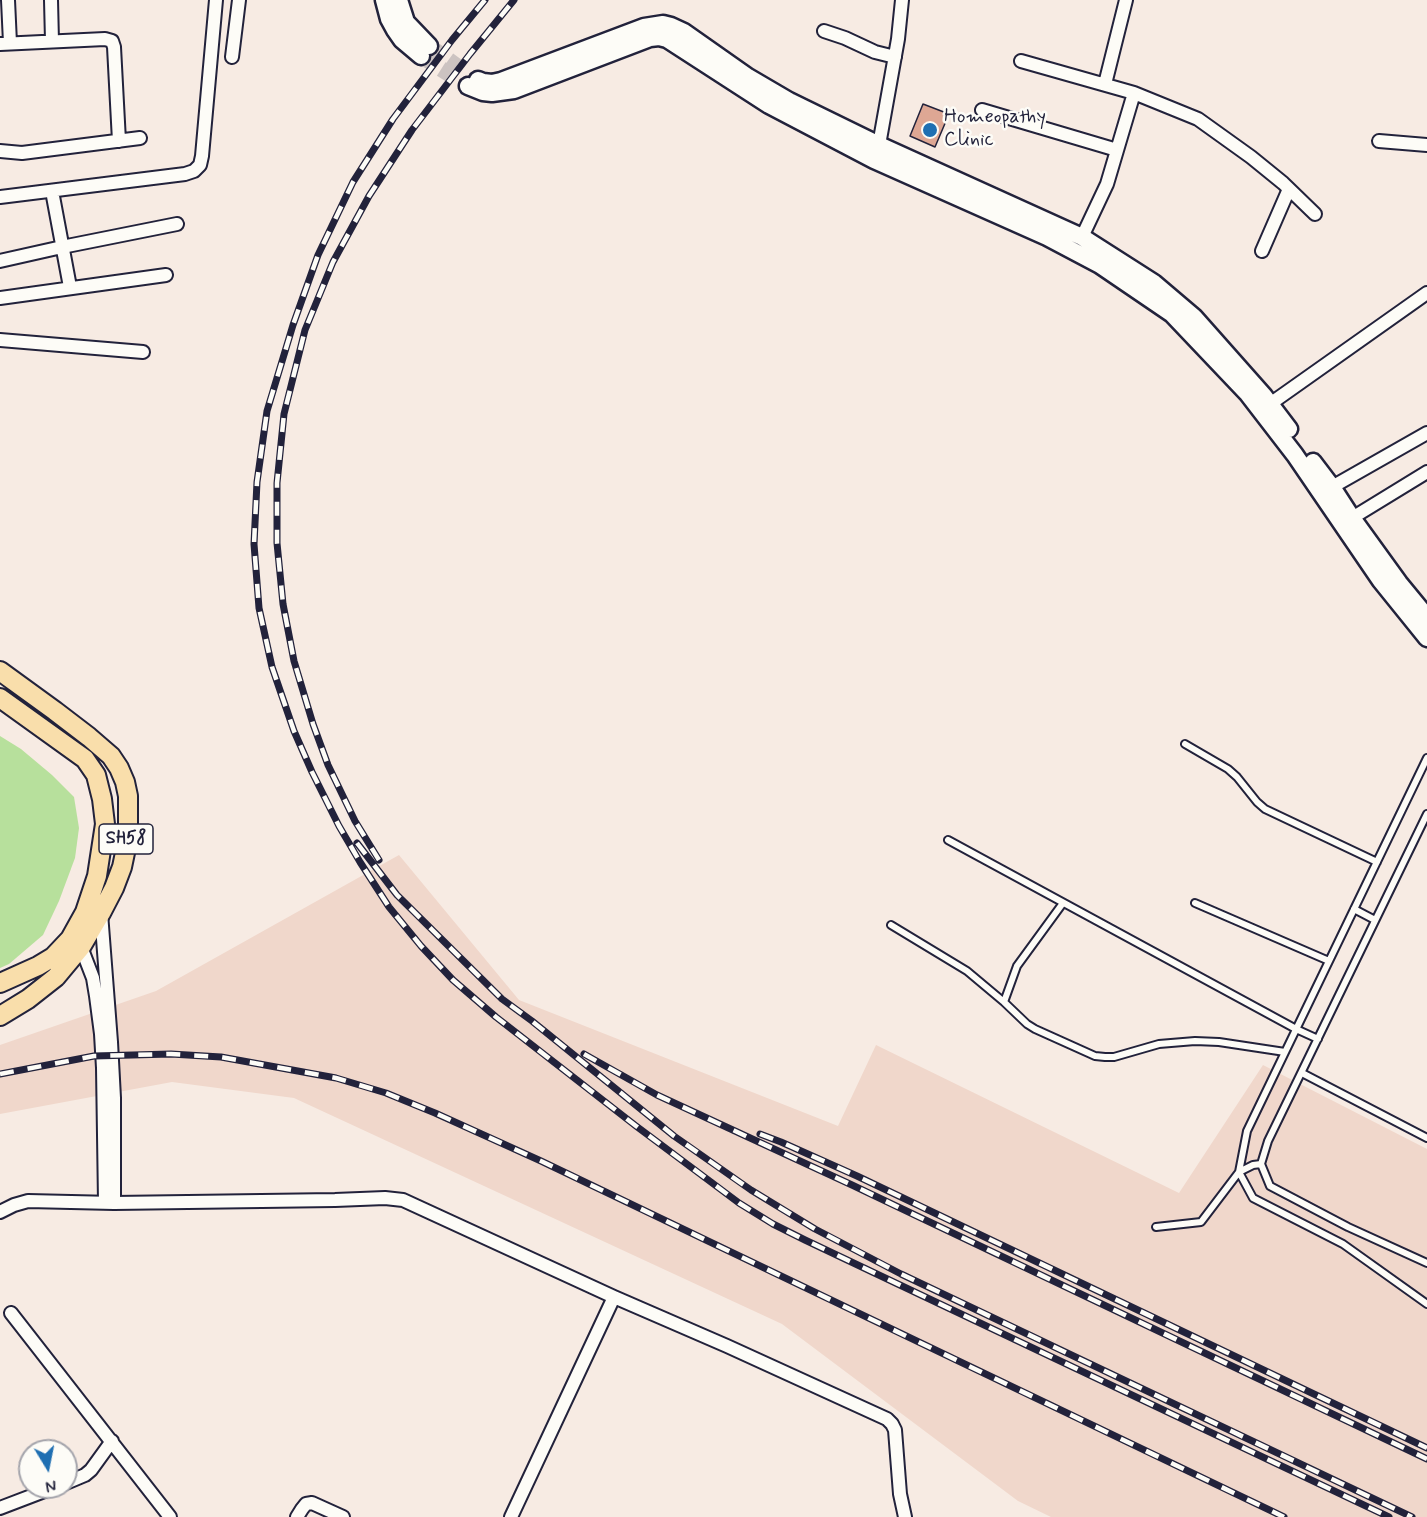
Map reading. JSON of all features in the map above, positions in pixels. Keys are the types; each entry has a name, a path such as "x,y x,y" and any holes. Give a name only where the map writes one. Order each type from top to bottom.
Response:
{"main road":[{"path":"384,0 389,19 402,40 425,51 406,22 399,0"},
{"path":"1427,616 1399,583 1270,404 1194,317 1159,286 1083,237 879,145 789,101 748,77 672,26 663,24 644,27 501,81 471,82 483,92 514,90 650,38 667,39 769,105 874,160 1047,237 1100,265 1172,314 1248,394 1295,455 1381,581 1427,638"},
{"name":"SH58","path":"0,672 90,737 111,756 125,782 128,796 126,848 122,867 102,913 81,947 56,977 15,1008 0,1016"},
{"name":"SH58","path":"0,698 85,759 96,775 105,824 97,876 85,912 70,939 53,957 0,982"}],"street":[{"path":"8,0 5,43 105,39 112,41 119,141"},
{"path":"51,0 52,41"},
{"path":"0,197 194,171 200,165 202,156 216,0"},
{"path":"232,57 239,0"},
{"path":"879,145 895,57 902,0"},
{"path":"1105,84 1126,0"},
{"path":"824,31 875,52 895,57"},
{"path":"1021,61 1134,93 1198,119 1244,152 1315,214"},
{"path":"1083,237 1107,184 1134,93"},
{"path":"982,110 1117,150"},
{"path":"0,151 22,153 140,138"},
{"path":"1379,141 1427,145"},
{"path":"1262,251 1289,189"},
{"path":"52,191 70,287"},
{"path":"0,261 177,224"},
{"path":"0,298 166,275"},
{"path":"1270,404 1427,293"},
{"path":"0,340 143,352"},
{"path":"1332,487 1427,433"},
{"path":"1352,518 1427,472"},
{"path":"92,892 102,913 111,1042 114,1098 109,1202"},
{"path":"81,947 93,978 101,1034 109,1202"},
{"path":"0,1212 28,1201 323,1201 394,1198 403,1200 614,1298 727,1346 887,1419 895,1430 900,1494 905,1517"},
{"path":"510,1517 614,1298"},
{"path":"10,1313 170,1517"},
{"path":"78,1478 91,1470 112,1442"},
{"path":"0,1508 24,1499"},
{"path":"297,1517 306,1504 312,1503 343,1517"}],"lane":[{"path":"1185,744 1228,769 1265,809 1377,862"},
{"path":"1156,1227 1201,1222 1239,1172 1247,1131 1427,758"},
{"path":"1427,814 1268,1141 1261,1164 1270,1186 1348,1227 1427,1263"},
{"path":"948,840 1318,1039"},
{"path":"1004,1002 1017,966 1063,903"},
{"path":"1195,903 1329,961"},
{"path":"1354,909 1375,920"},
{"path":"891,925 967,971 1027,1024 1095,1056 1114,1057 1159,1044 1195,1041 1220,1042 1285,1052"},
{"path":"1302,1073 1427,1138"},
{"path":"1239,1172 1261,1164"},
{"path":"1239,1172 1253,1198 1343,1244 1427,1304"}],"shaded area":[{"path":"399,855 519,1000 838,1126 876,1045 1179,1193 1263,1065 1427,1149 1427,1517 1051,1517 1018,1501 782,1324 294,1098 172,1082 0,1114 0,1045 156,991"}],"green space":[{"path":"0,736 21,749 74,797 79,828 75,858 43,935 9,964 0,968"}],"building":[{"path":"923,104 949,114 935,147 910,136"}],"tunnel":[{"path":"429,46 465,72"},
{"path":"421,56 468,86"}],"railway":[{"path":"485,0 393,119 353,182 318,255 293,325 267,411 257,482 254,544 259,608 272,667 294,731 339,826 360,862 389,907 453,980 496,1017 739,1203 805,1240 1389,1517"},
{"path":"379,860 355,821 328,765 294,661 283,604 277,543 277,483 284,414 305,330 333,262 369,196 412,130 514,0"},
{"path":"357,843 397,895 502,999 674,1136 751,1190 815,1229 901,1274 1412,1517"},
{"path":"0,1074 94,1056 171,1054 221,1057 336,1078 386,1093 541,1161 1284,1517"},
{"path":"584,1054 657,1095 852,1185 1427,1459"},
{"path":"760,1134 857,1176 1427,1448"}],"place":[{"name":"Homeopathy Clinic","path":"930,130"}]}
